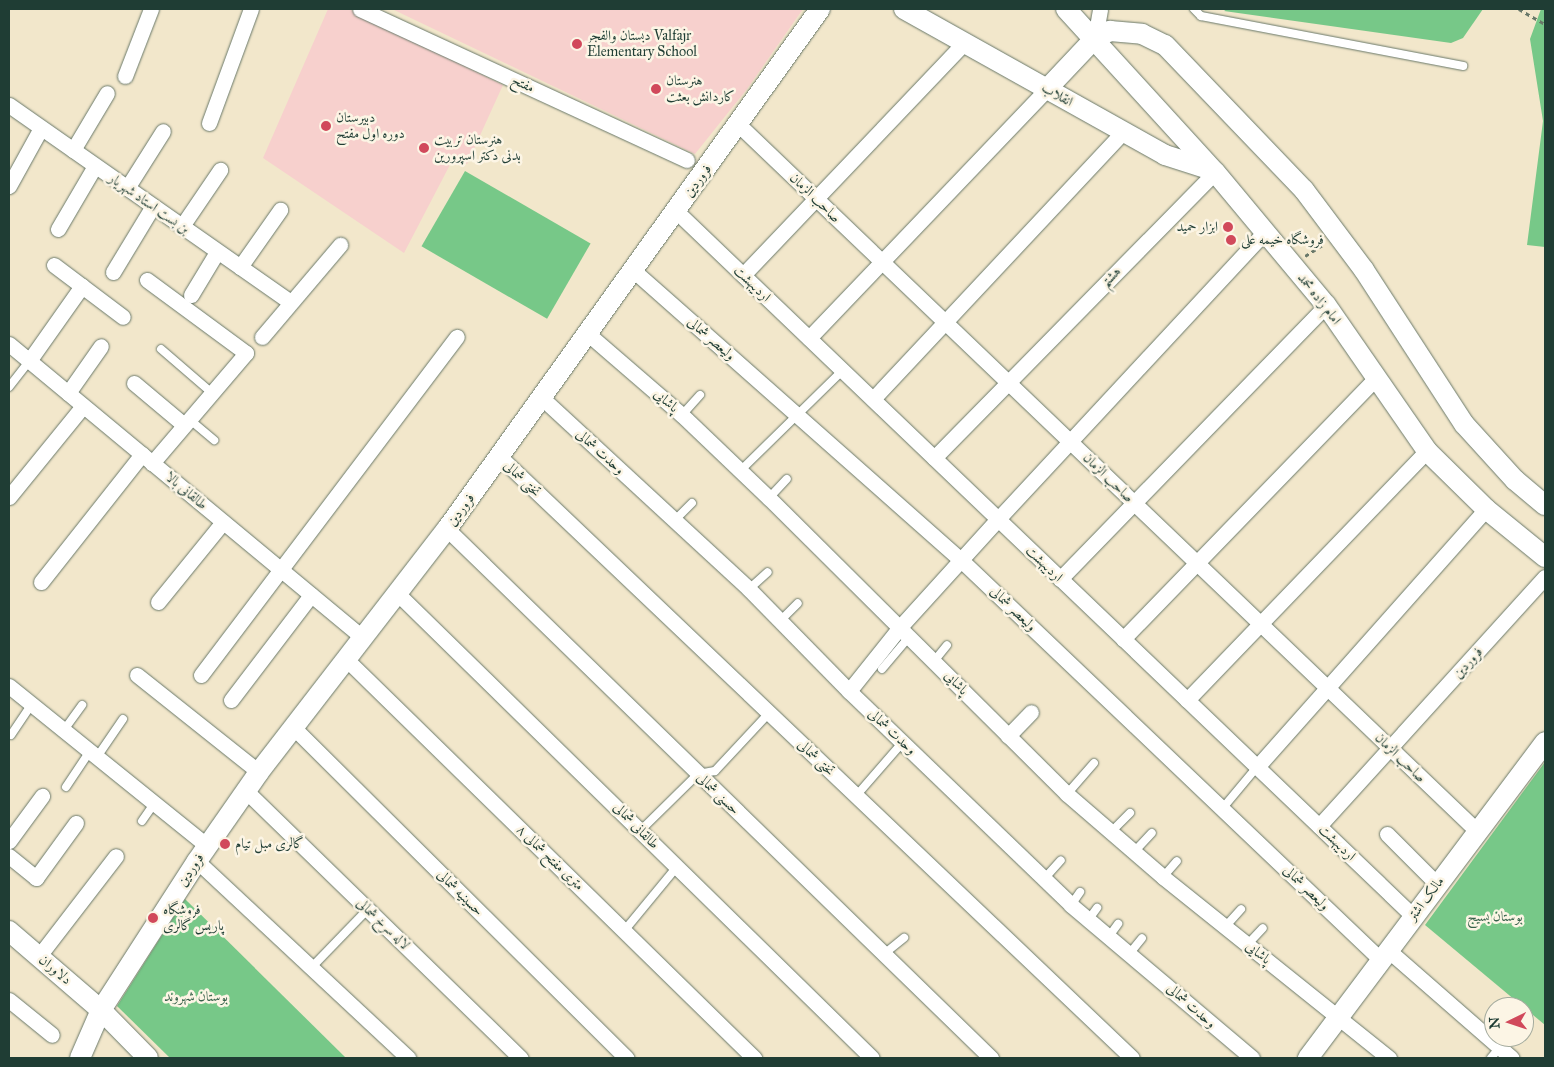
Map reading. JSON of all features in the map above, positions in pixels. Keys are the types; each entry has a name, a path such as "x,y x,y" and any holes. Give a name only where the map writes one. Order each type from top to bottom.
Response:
{"street":[{"path":"125,76 152,9"},
{"path":"209,124 252,9"},
{"name":"مفتح","path":"360,9 687,160"},
{"name":"فروردین","path":"80,1058 101,1010 202,854 246,790 398,594 500,457 587,333 739,125 820,9"},
{"name":"انقلاب","path":"904,9 1165,154 1215,172"},
{"name":"امام زاده محمد","path":"1066,9 1095,38 1215,172 1326,305 1427,451 1486,509 1545,557"},
{"path":"1095,38 1100,9"},
{"path":"808,338 880,260 1095,38 1122,31 1142,34 1165,44 1304,190 1337,234 1464,424 1515,480 1545,505"},
{"path":"742,275 964,43"},
{"path":"72,150 107,93"},
{"name":"بن بست استاد شهریار","path":"9,105 290,302"},
{"name":"صاحب الزمان","path":"739,125 1476,831"},
{"path":"9,186 41,128"},
{"path":"127,188 163,131"},
{"path":"873,400 1124,131"},
{"path":"58,229 96,166"},
{"path":"182,226 220,170"},
{"name":"هشتم","path":"934,458 1215,172"},
{"path":"113,272 153,206"},
{"path":"240,267 280,210"},
{"name":"اردیبهشت","path":"676,211 1413,916"},
{"path":"848,692 904,632 998,519 1265,232"},
{"path":"262,337 340,245"},
{"path":"191,295 217,252"},
{"path":"54,265 123,317"},
{"name":"ولیعصر شمالی","path":"633,270 962,560 1222,809 1384,955 1495,1053 1512,1058"},
{"path":"41,582 147,459 186,422 246,353 147,280"},
{"path":"29,361 82,286"},
{"path":"1060,579 1135,504 1326,305"},
{"name":"پاشایی","path":"587,333 682,415 769,498 1067,794 1163,877 1389,1058"},
{"path":"201,675 457,337"},
{"name":"طالقانی بالا","path":"9,344 363,638"},
{"path":"68,393 101,346"},
{"path":"1123,639 1376,378"},
{"path":"134,383 186,422"},
{"name":"وحدت شمالی","path":"541,397 749,589 848,692 903,742 1071,905 1093,914 1114,930 1130,953 1252,1058"},
{"path":"9,497 83,406"},
{"path":"1187,700 1262,625 1427,451"},
{"name":"تختی شمالی","path":"500,457 1132,1058"},
{"path":"1258,767 1486,509"},
{"path":"158,602 223,522"},
{"name":"حسنی شمالی","path":"447,529 991,1058"},
{"name":"فروردین","path":"1320,826 1545,577"},
{"name":"طالقانی شمالی","path":"398,594 872,1058"},
{"path":"231,700 312,595"},
{"name":"۸ متری مفتح شمالی","path":"346,660 754,1058"},
{"path":"137,675 259,772"},
{"path":"9,686 154,804 312,966 408,1058"},
{"path":"1008,736 1031,712"},
{"name":"حسینیه شمالی","path":"293,727 626,1058"},
{"name":"مالک اشتر","path":"1308,1058 1476,831 1545,742"},
{"name":"لاله سرخ شمالی","path":"246,790 521,1058"},
{"path":"9,841 42,796"},
{"path":"9,856 36,878 76,823"},
{"path":"1387,834 1437,884"},
{"path":"39,956 116,856"},
{"name":"دلاوران","path":"9,931 101,1010"},
{"path":"9,1000 52,1035"},
{"path":"101,1010 148,1058"}],"lane":[{"path":"1194,9 1200,16 1463,66"},
{"path":"1200,16 1208,9"},
{"path":"161,349 212,392"},
{"path":"9,387 29,361"},
{"path":"740,471 798,416 842,370"},
{"path":"682,415 700,394"},
{"path":"186,422 214,440"},
{"path":"769,498 787,480"},
{"path":"675,520 692,503"},
{"path":"749,589 768,572"},
{"path":"780,621 798,603"},
{"path":"882,669 904,632"},
{"path":"934,660 946,645"},
{"path":"11,736 32,704"},
{"path":"64,730 82,705"},
{"path":"641,830 698,774 716,771 769,713"},
{"path":"66,787 123,720"},
{"path":"856,796 903,742"},
{"path":"1067,794 1094,763"},
{"path":"1222,809 1258,767"},
{"path":"142,821 154,804"},
{"path":"1111,832 1130,813"},
{"path":"1134,852 1152,832"},
{"path":"1044,878 1061,860"},
{"path":"1163,877 1177,861"},
{"path":"624,931 676,868"},
{"path":"1071,905 1080,892"},
{"path":"312,966 368,909"},
{"path":"1225,927 1241,909"},
{"path":"1247,945 1264,928"},
{"path":"884,954 904,938"},
{"path":"1130,953 1142,938"}],"path":[{"path":"1519,9 1545,24"},
{"path":"1292,265 1337,234"}],"shaded area":[{"path":"328,9 349,9 503,85 467,164 454,157 404,253 263,158"},
{"path":"392,9 803,9 747,89 695,154"}],"green space":[{"path":"1227,9 1483,9 1463,38 1451,43 1224,11"},
{"path":"1541,9 1545,9 1545,247 1527,245 1543,121 1530,39"},
{"path":"465,171 591,243 547,319 422,246"},
{"name":"بوستان بسیج","path":"1545,762 1545,1025 1534,1016 1534,997 1511,997 1425,925"},
{"name":"بوستان شهروند","path":"185,899 346,1058 170,1058 117,1006"}],"place":[{"name":"دبستان والفجر Valfajr Elementary School","path":"577,44"},
{"name":"هنرستان کاردانش بعثت","path":"656,89"},
{"name":"دبیرستان دوره اول مفتح","path":"326,126"},
{"name":"هنرستان تربیت بدنی دکتر اسپرورین","path":"424,148"},
{"name":"ابزار حمید","path":"1228,227"},
{"name":"فروشگاه خیمه علی","path":"1231,240"},
{"name":"گالری مبل تیام","path":"225,844"},
{"name":"فروشگاه پاریس گالری","path":"153,918"}]}
